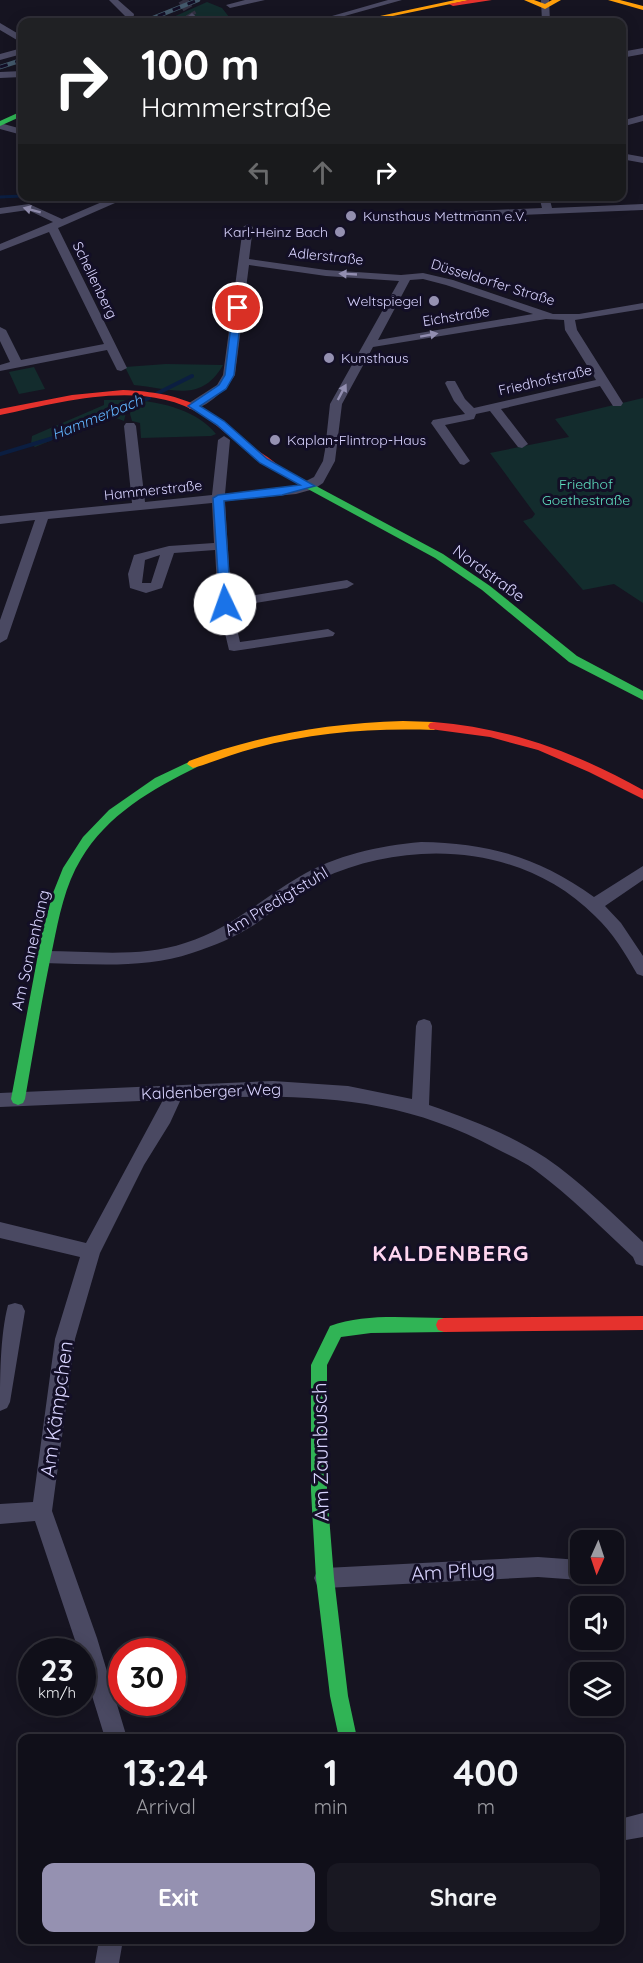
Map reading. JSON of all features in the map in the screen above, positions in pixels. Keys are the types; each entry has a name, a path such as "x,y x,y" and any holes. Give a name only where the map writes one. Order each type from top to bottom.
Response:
{"street":[{"path":"113,0 131,16 130,18"},
{"path":"230,5 261,0"},
{"path":"330,18 398,0"},
{"path":"376,18 466,0"},
{"path":"439,5 488,0"},
{"path":"528,0 549,2 547,18"},
{"path":"612,0 642,8"},
{"path":"0,26 18,37"},
{"path":"626,54 643,51"},
{"path":"0,57 18,52"},
{"path":"0,75 18,74"},
{"path":"0,125 18,115"},
{"path":"626,123 643,118"},
{"path":"0,125 18,131"},
{"path":"626,157 643,160"},
{"path":"0,248 114,201"},
{"path":"545,201 548,211"},
{"path":"0,211 29,207 57,225"},
{"path":"471,214 643,207"},
{"name":"Schellenberg","path":"57,225 121,368"},
{"path":"193,406 222,387 230,375 248,227"},
{"name":"Adlerstraße","path":"243,261 327,273 406,278"},
{"name":"Düsseldorfer Straße","path":"406,278 419,275 449,282 544,316 569,318 643,306"},
{"path":"309,486 323,476 331,445 336,404 340,394 371,344 406,278"},
{"name":"Eichstraße","path":"371,344 544,316"},
{"name":"Friedhofstraße","path":"569,318 571,330 616,404"},
{"path":"0,330 17,364"},
{"path":"0,368 111,346"},
{"name":"Friedhofstraße","path":"464,461 437,423 470,416 471,412 602,382"},
{"path":"451,383 460,401 471,412"},
{"name":"Nordstraße","path":"0,412 104,393 133,393 168,398 193,406 221,423 264,461 439,556 486,588 573,659 643,696"},
{"name":"Friedhofstraße","path":"494,407 522,444"},
{"path":"130,426 139,506"},
{"path":"224,440 218,498 225,604 234,647 328,633"},
{"name":"Hammerstraße","path":"0,520 282,492 309,486"},
{"path":"0,639 42,516"},
{"path":"168,549 222,546"},
{"path":"225,604 347,584"},
{"name":"Am Sonnenhang","path":"9,1100 55,903 73,861 96,831 128,801 154,783 191,765 251,744 308,730 346,724 395,722 449,726 500,735 568,755 618,778 643,795"},
{"name":"Am Predigtstuhl","path":"44,957 159,955 181,951 208,942 238,927 312,876 325,870 377,853 445,846 506,856 552,876 594,905 626,943 643,970"},
{"path":"594,905 643,872"},
{"path":"420,1108 424,1026"},
{"name":"Kaldenberger Weg","path":"9,1100 293,1088 348,1093 420,1108 474,1128 539,1163 580,1195 643,1255"},
{"name":"Am Kämpchen","path":"115,1734 86,1638 42,1511 65,1339 92,1252 138,1160 164,1118 175,1092"},
{"path":"0,1230 92,1252"},
{"path":"0,1402 15,1311"},
{"name":"Am Zaunbusch","path":"347,1734 339,1696 325,1578 319,1491 319,1365 336,1331 371,1326 643,1323"},
{"path":"0,1514 42,1511"},
{"name":"Am Pflug","path":"325,1578 538,1567 570,1569"},
{"path":"624,1829 643,1825"},
{"path":"108,1963 110,1944"}],"green space":[{"path":"207,2 222,8 230,18 195,16 171,18"},
{"path":"166,364 223,365 205,385 184,391 134,385 125,367"},
{"path":"34,367 45,389 19,394 9,372"},
{"name":"Friedhof Goethestraße","path":"643,398 643,603 614,584 583,590 523,521 532,518 535,514 490,453 569,437 555,419"},
{"path":"104,400 129,400 124,421 111,416 35,447 31,444 32,436 104,405"},
{"path":"134,400 179,409 200,419 216,434 141,438 140,423 132,421 130,414"}],"waterway":[{"path":"0,197 18,196"},
{"name":"Hammerbach","path":"156,394 192,376"},
{"name":"Hammerbach","path":"0,454 50,439 149,398"}],"tunnel":[{"path":"183,0 192,16"}],"railway":[{"path":"153,18 198,0"},
{"path":"0,67 18,61"}],"traffic: fast":[{"path":"0,124 18,115"},
{"path":"275,467 439,556 486,588 573,659 643,696"},
{"path":"18,1099 49,933 55,906 69,868 87,840 113,813 159,781 193,764"},
{"path":"347,1734 339,1696 325,1578 319,1491 319,1365 336,1331 371,1326 444,1325"}],"traffic: slow":[{"path":"376,18 466,0"},
{"path":"528,0 545,7 557,0"},
{"path":"612,0 643,8"},
{"path":"193,764 251,744 311,732 372,726 434,726"}],"traffic: jam":[{"path":"453,4 488,0"},
{"path":"0,412 97,394 147,394 171,399 205,413 275,467"},
{"path":"434,726 490,733 543,747 594,769 643,795"},
{"path":"444,1325 643,1323"}],"place":[{"name":"Kunsthaus Mettmann e.V.","path":"351,216"},
{"name":"Karl-Heinz Bach","path":"340,232"},
{"name":"Weltspiegel","path":"434,301"},
{"name":"Kunsthaus","path":"329,358"},
{"name":"Kaplan-Flintrop-Haus","path":"275,440"}],"district":[{"name":"KALDENBERG","path":"451,1253"}],"route":[{"path":"225,604 218,498 282,492 309,486 264,461 221,423 208,413 193,406 222,387 230,375 238,308"}]}
